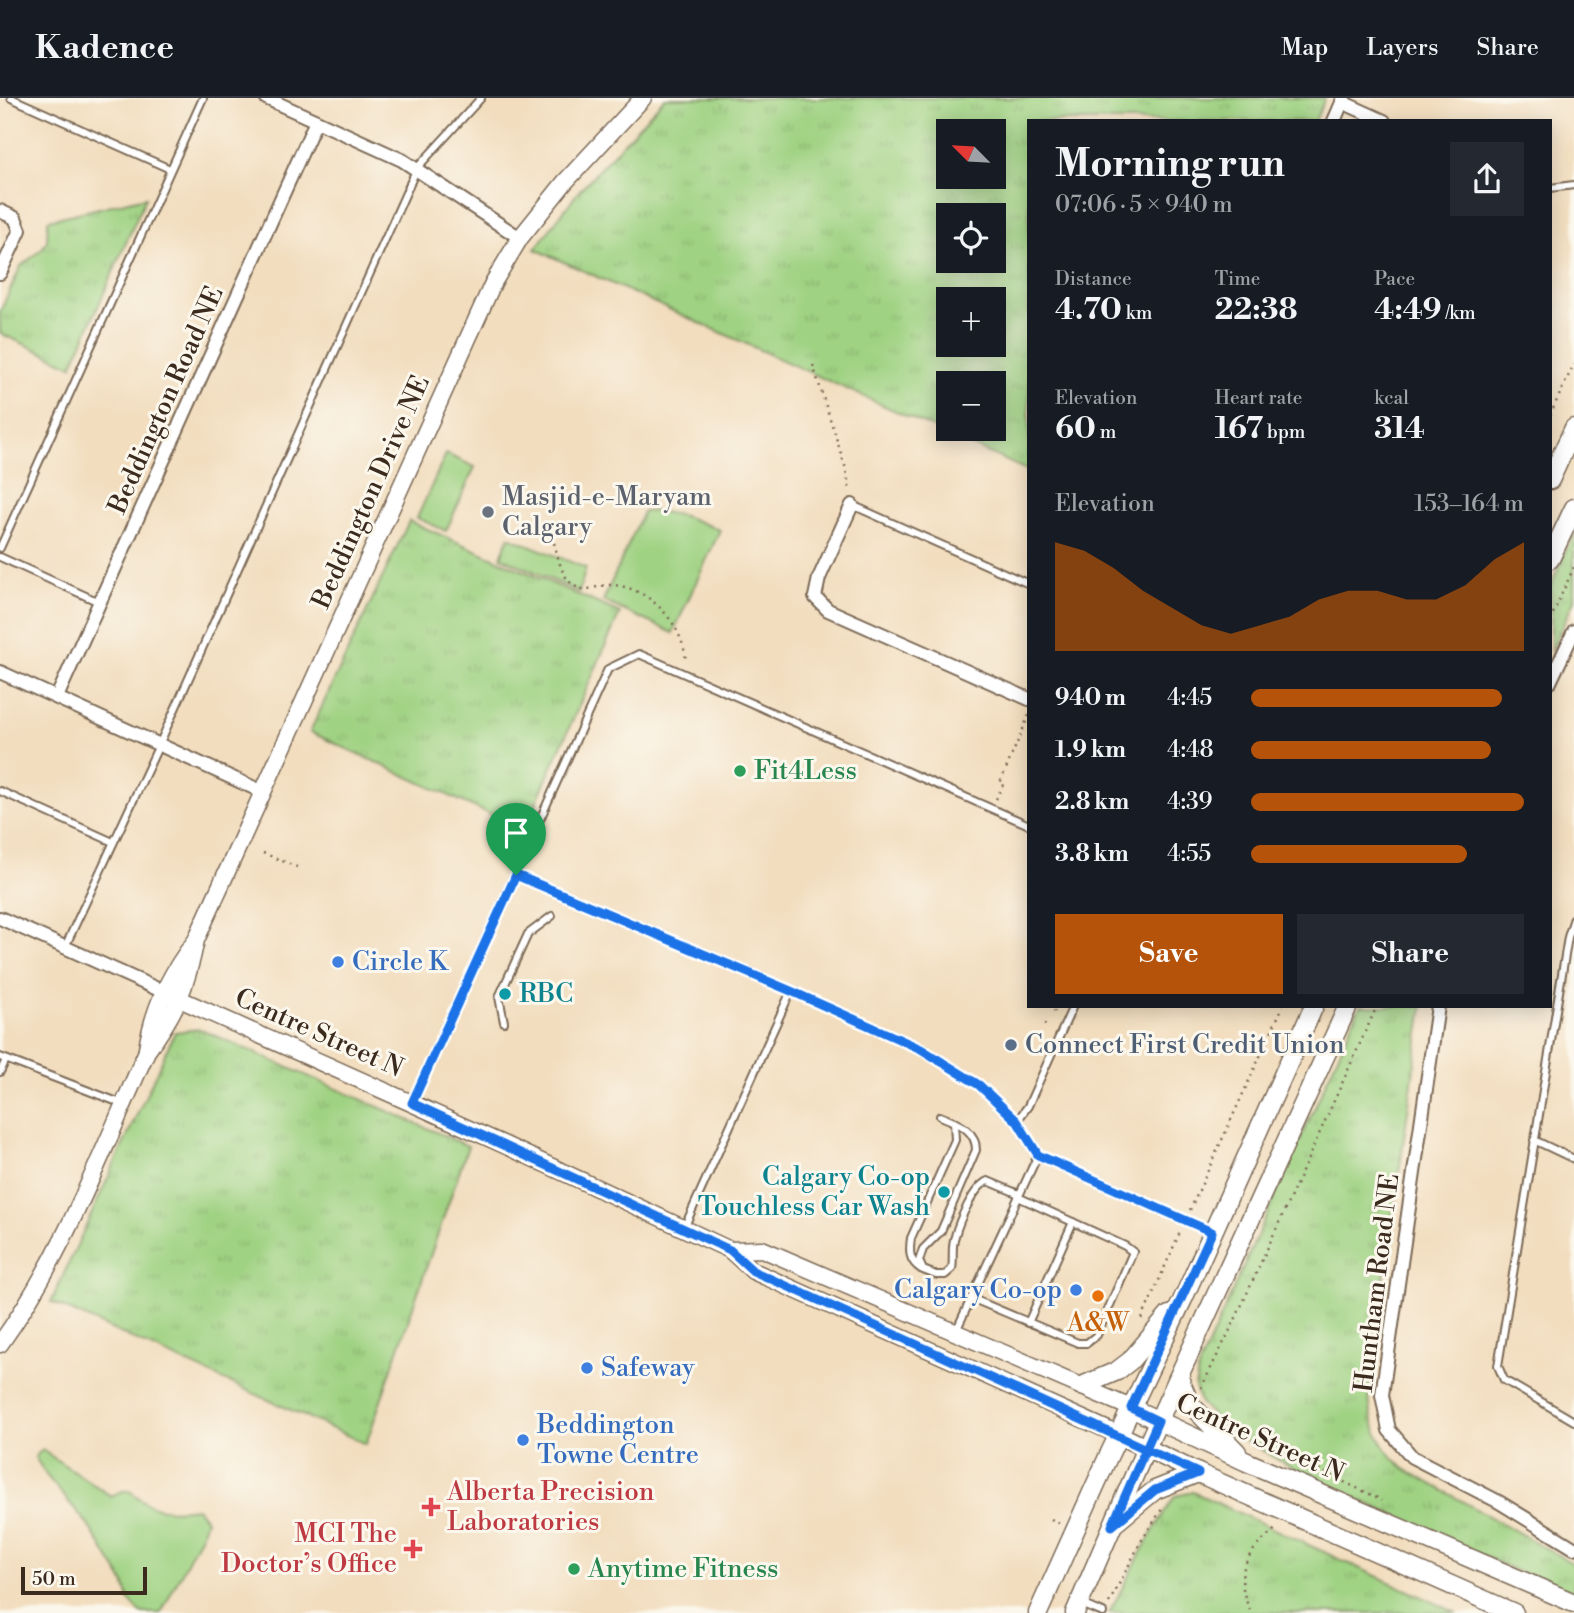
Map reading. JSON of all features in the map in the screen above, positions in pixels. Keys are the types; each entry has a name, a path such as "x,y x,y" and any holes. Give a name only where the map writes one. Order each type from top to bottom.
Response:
{"main road":[{"path":"1552,476 1574,428"},
{"path":"1552,555 1574,508"},
{"path":"1038,1613 1183,1300 1313,1008"},
{"path":"1077,1608 1158,1421 1180,1378 1347,1008"},
{"path":"1082,1386 1108,1376 1129,1361 1183,1300"},
{"path":"1180,1378 1190,1404 1247,1462"},
{"name":"Centre Street N","path":"1125,1422 1158,1421 1574,1603"},
{"name":"Centre Street N","path":"1125,1422 1146,1448 1514,1613"},
{"path":"1112,1526 1155,1490 1198,1473"}],"street":[{"path":"266,98 416,168 520,237"},
{"name":"Beddington Drive NE","path":"146,1051 166,1026 179,999 187,981 196,940 493,283 520,237 565,182 643,98"},
{"path":"1335,119 1343,100 1380,119"},
{"name":"Beddington Road NE","path":"57,698 316,121"},
{"path":"0,211 15,218 20,230 0,274"},
{"path":"852,505 820,578 815,597 828,610 1027,693"},
{"path":"1552,678 1574,631"},
{"path":"0,672 263,792"},
{"name":"Centre Street N","path":"0,918 412,1103 730,1250 753,1271 1125,1422"},
{"name":"Beddington Drive NE","path":"146,1051 152,1020 164,992 176,966 196,940"},
{"name":"Huntham Road NE","path":"1438,1008 1382,1395 1389,1430 1412,1457 1499,1502 1574,1548"},
{"path":"0,1344 26,1308 54,1259 146,1051"},
{"name":"Centre Street N","path":"730,1250 762,1249 956,1331 1082,1386 1125,1422"}],"lane":[{"path":"11,98 170,169"},
{"path":"0,548 203,98"},
{"path":"65,947 159,745 416,168 481,98"},
{"path":"1552,188 1574,185"},
{"path":"852,505 1027,583"},
{"path":"0,557 99,602"},
{"path":"412,1103 608,669 639,654 1027,824"},
{"path":"0,791 113,842"},
{"path":"516,875 921,1049 979,1085 1017,1121 1038,1155 1212,1232"},
{"path":"504,1022 499,997 528,934 552,916"},
{"path":"1574,918 1568,937 1498,1366 1504,1380 1574,1420"},
{"path":"683,1229 791,991"},
{"path":"1017,1121 1028,1106 1072,1008"},
{"path":"0,1072 3,1058 122,1104"},
{"path":"923,1270 919,1261 923,1249 941,1231 976,1150 971,1133 940,1116"},
{"path":"954,1122 955,1140 911,1238 910,1255 914,1265 936,1275 945,1275 951,1269 954,1237 975,1192 982,1183 988,1181 1133,1252 1097,1335 1087,1343 1078,1343 971,1298"},
{"path":"1534,1140 1574,1159"},
{"path":"956,1331 1038,1155"},
{"path":"1028,1323 1073,1222"},
{"path":"1077,1608 1104,1613"}],"path":[{"path":"1552,411 1574,364"},
{"path":"813,365 846,469 852,505"},
{"path":"554,543 563,573 575,586 585,590 611,585 625,587 652,601 668,615 685,653 686,662 681,672"},
{"path":"1552,616 1574,567"},
{"path":"992,808 1027,720"},
{"path":"263,853 297,867"},
{"path":"1055,1012 1056,1008"},
{"path":"1138,1328 1282,1008"},
{"path":"1198,1394 1240,1308 1376,1008"},
{"path":"1226,1417 1296,1459 1388,1503"},
{"path":"1104,1613 1142,1540 1163,1507"},
{"path":"1250,1610 1242,1593 1243,1567 1260,1541 1279,1527"}],"green space":[{"path":"665,98 1325,98 1316,119 1027,119 1027,470 962,441 1006,441 1006,371 936,371 936,429 535,249 579,191"},
{"path":"146,197 72,366 0,333 0,312 21,266 41,250 47,241 48,220"},
{"path":"446,454 475,467 446,531 417,518"},
{"path":"656,511 684,516 720,530 673,633 603,601 643,512"},
{"path":"409,521 620,613 524,830 310,732"},
{"path":"1574,533 1574,600 1552,650 1552,583"},
{"path":"509,537 586,568 579,592 501,557"},
{"path":"1359,1008 1423,1008 1370,1374 1369,1401 1374,1426 1385,1447 1403,1468 1574,1564 1574,1594 1565,1593 1309,1477 1228,1431 1200,1403 1195,1387 1199,1366"},
{"path":"200,1029 468,1146 366,1444 51,1302 175,1032"},
{"path":"42,1450 111,1496 127,1491 158,1508 197,1508 206,1519 202,1533 161,1613 141,1613 129,1600 124,1582 86,1522 46,1475 35,1457"},
{"path":"1193,1492 1457,1613 1109,1613 1146,1543 1175,1496"}],"place":[{"name":"Masjid-e-Maryam Calgary","path":"488,512"},
{"name":"Fit4Less","path":"740,771"},
{"name":"Circle K","path":"338,962"},
{"name":"RBC","path":"505,994"},
{"name":"Connect First Credit Union","path":"1011,1045"},
{"name":"Calgary Co-op Touchless Car Wash","path":"944,1192"},
{"name":"Calgary Co-op","path":"1076,1290"},
{"name":"A&W","path":"1098,1296"},
{"name":"Safeway","path":"587,1368"},
{"name":"Beddington Towne Centre","path":"523,1440"},
{"name":"Alberta Precision Laboratories","path":"431,1507"},
{"name":"MCI The Doctor’s Office","path":"413,1549"},
{"name":"Anytime Fitness","path":"574,1569"}],"route":[{"path":"516,875 412,1103 730,1250 753,1271 1119,1435 1146,1448 1165,1457 1198,1473 1155,1490 1112,1526 1138,1466 1146,1448 1158,1421 1131,1408 1212,1232 1038,1155 1017,1121 979,1085 921,1049 516,875"}]}
